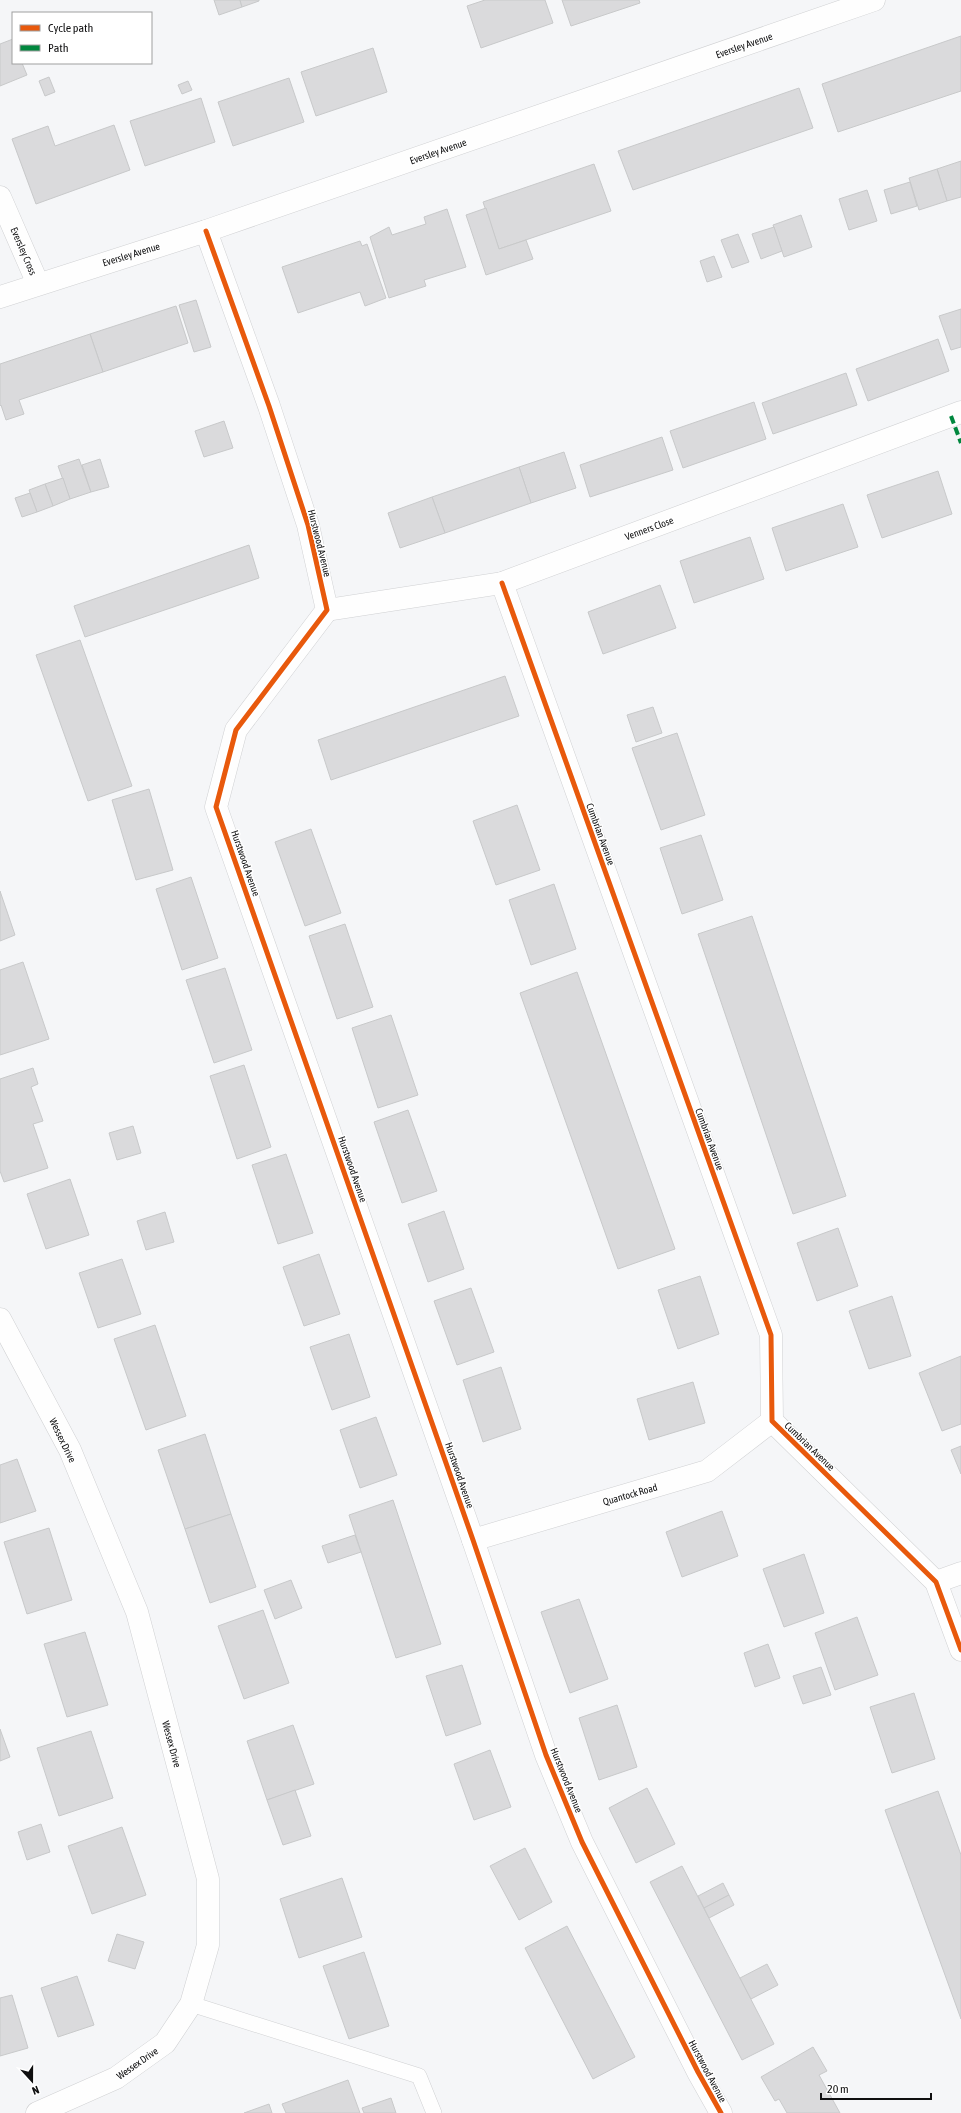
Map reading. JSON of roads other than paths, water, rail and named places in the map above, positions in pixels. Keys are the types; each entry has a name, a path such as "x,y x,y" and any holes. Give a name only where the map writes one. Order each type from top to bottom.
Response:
{"street":[{"name":"Eversley Avenue","path":"0,297 206,231 874,0"},
{"name":"Eversley Cross","path":"0,197 38,284"},
{"name":"Hurstwood Avenue","path":"206,231 269,406 308,525 327,610 236,730 216,807 473,1540 546,1755 582,1842 698,2072 721,2113"},
{"name":"Venners Close","path":"327,610 502,583 961,412"},
{"name":"Cumbrian Avenue","path":"502,583 771,1335 772,1422 936,1582 961,1650"},
{"name":"Wessex Drive","path":"0,1319 70,1450 137,1612 208,1879 208,1945 191,2004 165,2043 122,2074 37,2113"},
{"name":"Quantock Road","path":"473,1540 707,1471 772,1422"},
{"path":"936,1582 961,1573"}],"lane":[{"path":"191,2004 419,2076 434,2113"}]}
